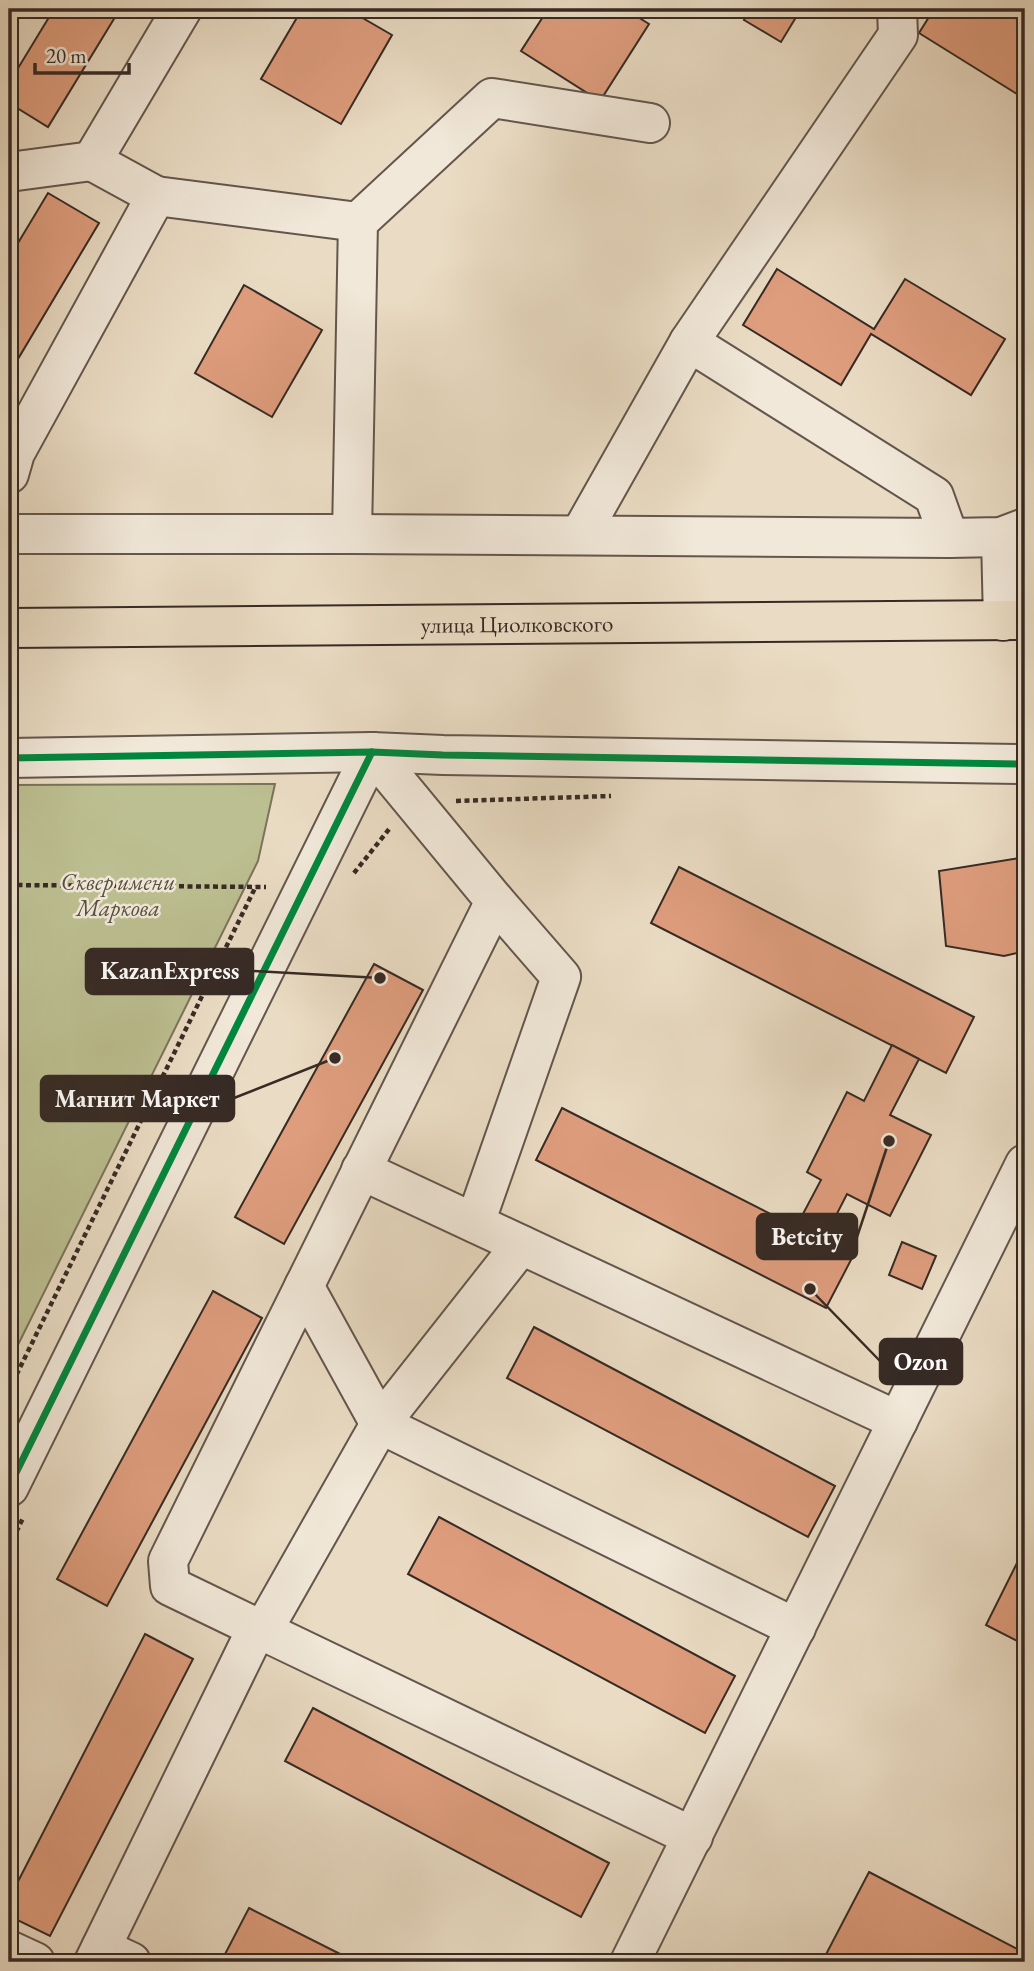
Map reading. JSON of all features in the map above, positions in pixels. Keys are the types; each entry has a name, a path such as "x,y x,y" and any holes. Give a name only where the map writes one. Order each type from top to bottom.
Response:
{"main road":[{"name":"улица Циолковского","path":"9,628 1014,621"}],"street":[{"path":"92,160 182,9"},
{"path":"580,535 689,342 898,35 897,9"},
{"path":"352,534 358,222 492,98 650,123"},
{"path":"9,173 92,160 156,196 358,222"},
{"path":"9,474 15,453 156,196"},
{"path":"689,342 934,496 949,538"},
{"path":"9,534 949,538 1013,533 1014,621"},
{"path":"9,758 372,752 1025,764"},
{"path":"9,1487 372,752"},
{"path":"372,752 561,977 475,1223"},
{"path":"495,901 168,1561 170,1586 264,1623 693,1837"},
{"path":"630,1962 1025,1164"},
{"path":"361,1170 898,1421"},
{"path":"109,1957 264,1623 380,1424 521,1245"},
{"path":"304,1286 380,1424 796,1628"},
{"path":"9,1950 35,1962"}],"path":[{"path":"9,885 305,887"},
{"path":"9,1391 256,887"}],"green space":[{"name":"Сквер имени Маркова","path":"275,784 258,861 9,1363 9,785"}],"building":[{"path":"54,9 120,9 48,127 9,103 9,83"},
{"path":"302,9 347,9 392,35 341,124 261,79"},
{"path":"548,9 625,9 649,24 600,101 521,51"},
{"path":"751,9 801,9 781,42 744,20"},
{"path":"934,9 1001,9 1025,24 1025,99 919,33"},
{"path":"48,193 99,223 9,374 9,258"},
{"path":"777,269 874,329 905,279 1005,339 971,395 871,334 841,385 743,325"},
{"path":"244,285 322,330 272,417 195,373"},
{"path":"1025,859 1025,951 1004,956 946,946 939,871"},
{"path":"679,867 974,1017 946,1073 651,923"},
{"path":"374,964 423,990 284,1244 235,1217"},
{"path":"892,1045 919,1059 890,1115 931,1135 890,1216 847,1194 823,1241 796,1227 821,1180 807,1172 847,1092 864,1101"},
{"path":"562,1108 853,1256 826,1308 536,1160"},
{"path":"902,1242 936,1256 922,1289 889,1275"},
{"path":"213,1291 262,1318 107,1606 57,1579"},
{"path":"534,1327 835,1486 808,1537 507,1378"},
{"path":"439,1517 735,1676 705,1733 408,1574"},
{"path":"1025,1547 1025,1645 986,1625"},
{"path":"145,1634 193,1659 50,1936 9,1916 9,1899"},
{"path":"313,1708 609,1863 581,1917 285,1761"},
{"path":"869,1872 1025,1953 1025,1962 822,1962"},
{"path":"249,1908 356,1962 232,1962 223,1958"}],"cycle path":[{"path":"9,758 372,752 1025,764"},
{"path":"9,1487 372,752"}],"place":[{"name":"KazanExpress","path":"380,978"},
{"name":"Магнит Маркет","path":"335,1058"},
{"name":"Betcity","path":"889,1141"},
{"name":"Ozon","path":"810,1289"}]}
